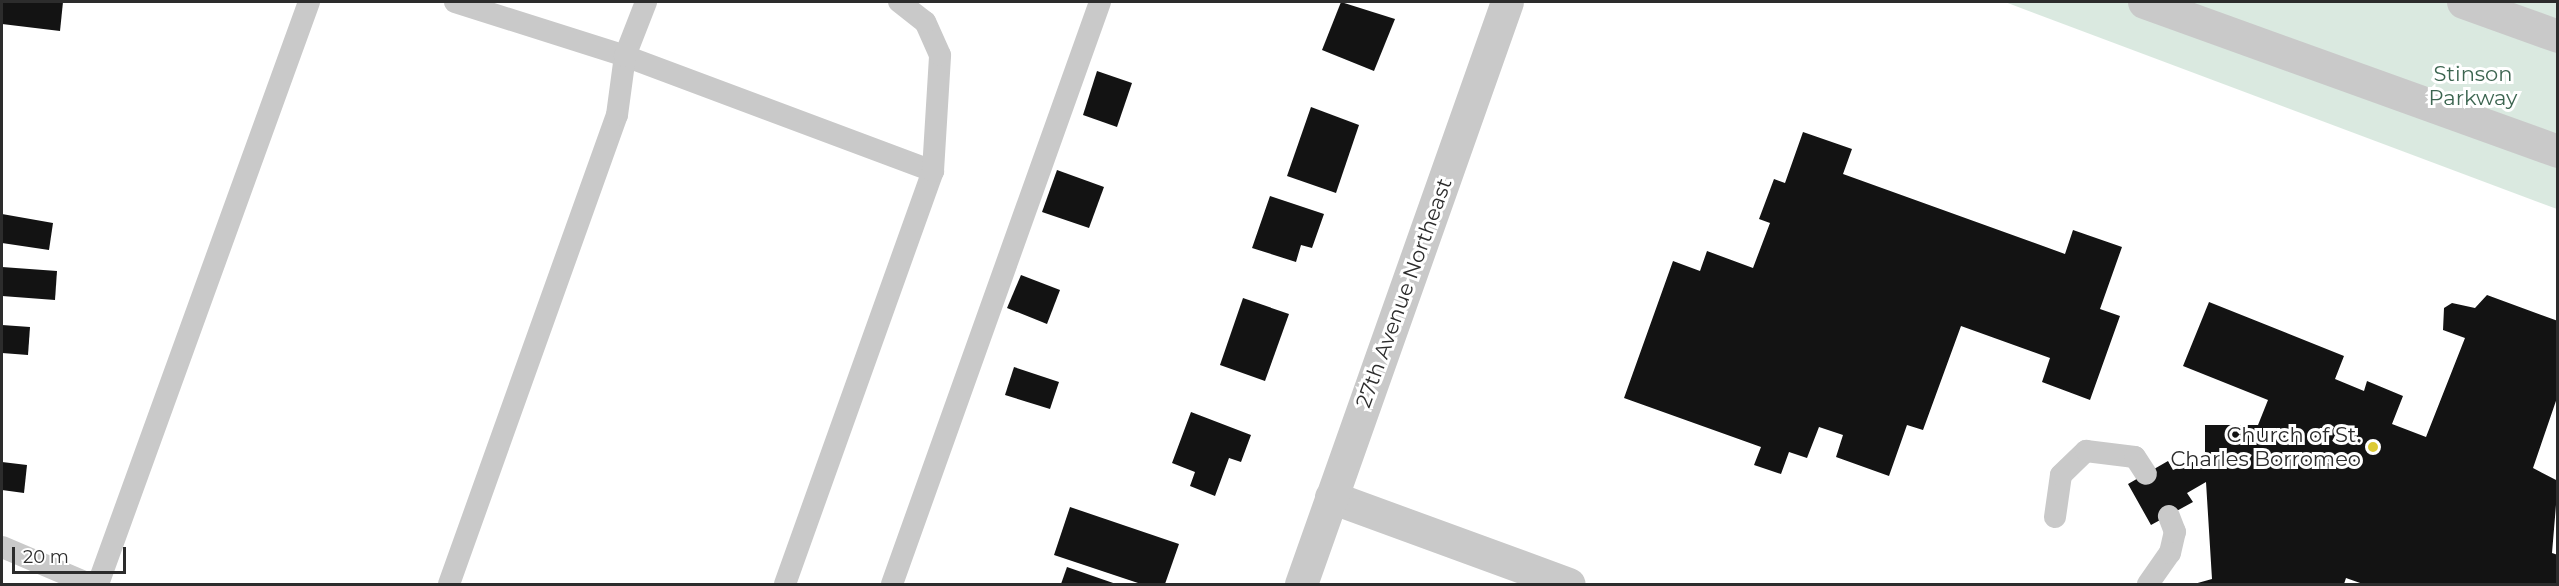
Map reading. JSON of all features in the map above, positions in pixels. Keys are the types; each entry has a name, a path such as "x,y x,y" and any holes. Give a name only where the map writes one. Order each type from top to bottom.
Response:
{"street":[{"name":"27th Avenue Northeast","path":"1301,585 1507,2"},
{"path":"2144,2 2558,151"},
{"path":"2463,2 2558,36"},
{"path":"1332,497 1569,585"}],"lane":[{"path":"98,585 309,2"},
{"path":"455,2 625,56 933,171"},
{"path":"449,585 617,115 625,56 646,2"},
{"path":"785,585 933,171 940,55 925,21 899,2"},
{"path":"892,585 1100,2"},
{"path":"2055,517 2061,475 2086,451 2135,457 2146,474"},
{"path":"2148,585 2170,553 2175,532 2169,516"},
{"path":"2,547 89,585"}],"green space":[{"name":"Stinson Parkway","path":"2005,2 2557,2 2557,209"}],"building":[{"path":"2,2 63,2 60,31 2,24"},
{"path":"1341,2 1395,19 1374,71 1322,50"},
{"path":"1097,71 1132,83 1117,127 1083,115"},
{"path":"1311,107 1359,125 1336,193 1287,176"},
{"path":"1803,132 1852,149 1843,174 2065,254 2073,230 2122,247 2100,309 2120,316 2090,400 2042,382 2050,358 1961,326 1923,430 1907,425 1889,476 1836,457 1843,435 1819,427 1807,458 1789,452 1781,474 1754,465 1761,447 1624,398 1673,261 1700,271 1707,251 1753,268 1770,223 1759,219 1774,179 1785,183"},
{"path":"1057,170 1104,187 1089,228 1042,212"},
{"path":"1270,196 1324,214 1312,248 1301,245 1296,262 1252,248"},
{"path":"2,214 53,223 49,250 2,243"},
{"path":"2,267 57,271 55,300 2,296"},
{"path":"1021,275 1060,290 1047,324 1007,308"},
{"name":"Church of St. Charles Borromeo","path":"2487,295 2558,321 2558,395 2533,468 2558,481 2552,553 2558,555 2558,584 2363,584 2346,578 2344,584 2194,584 2212,579 2206,482 2187,493 2193,502 2151,525 2128,484 2168,461 2173,470 2205,457 2205,425 2258,425 2268,400 2183,366 2209,302 2344,356 2335,379 2364,391 2367,381 2403,396 2392,424 2426,437 2465,338 2443,330 2444,308 2452,303 2475,308"},
{"path":"1243,298 1289,314 1265,381 1220,365"},
{"path":"2,325 30,327 28,355 2,353"},
{"path":"1014,367 1059,382 1050,409 1005,395"},
{"path":"1191,412 1251,435 1241,462 1229,458 1215,496 1190,486 1195,472 1172,463"},
{"path":"2,462 27,465 24,493 2,490"},
{"path":"1070,507 1179,544 1165,584 1141,584 1054,555"},
{"path":"1067,567 1116,584 1061,584"}],"place":[{"name":"Church of St. Charles Borromeo","path":"2373,447"}]}
